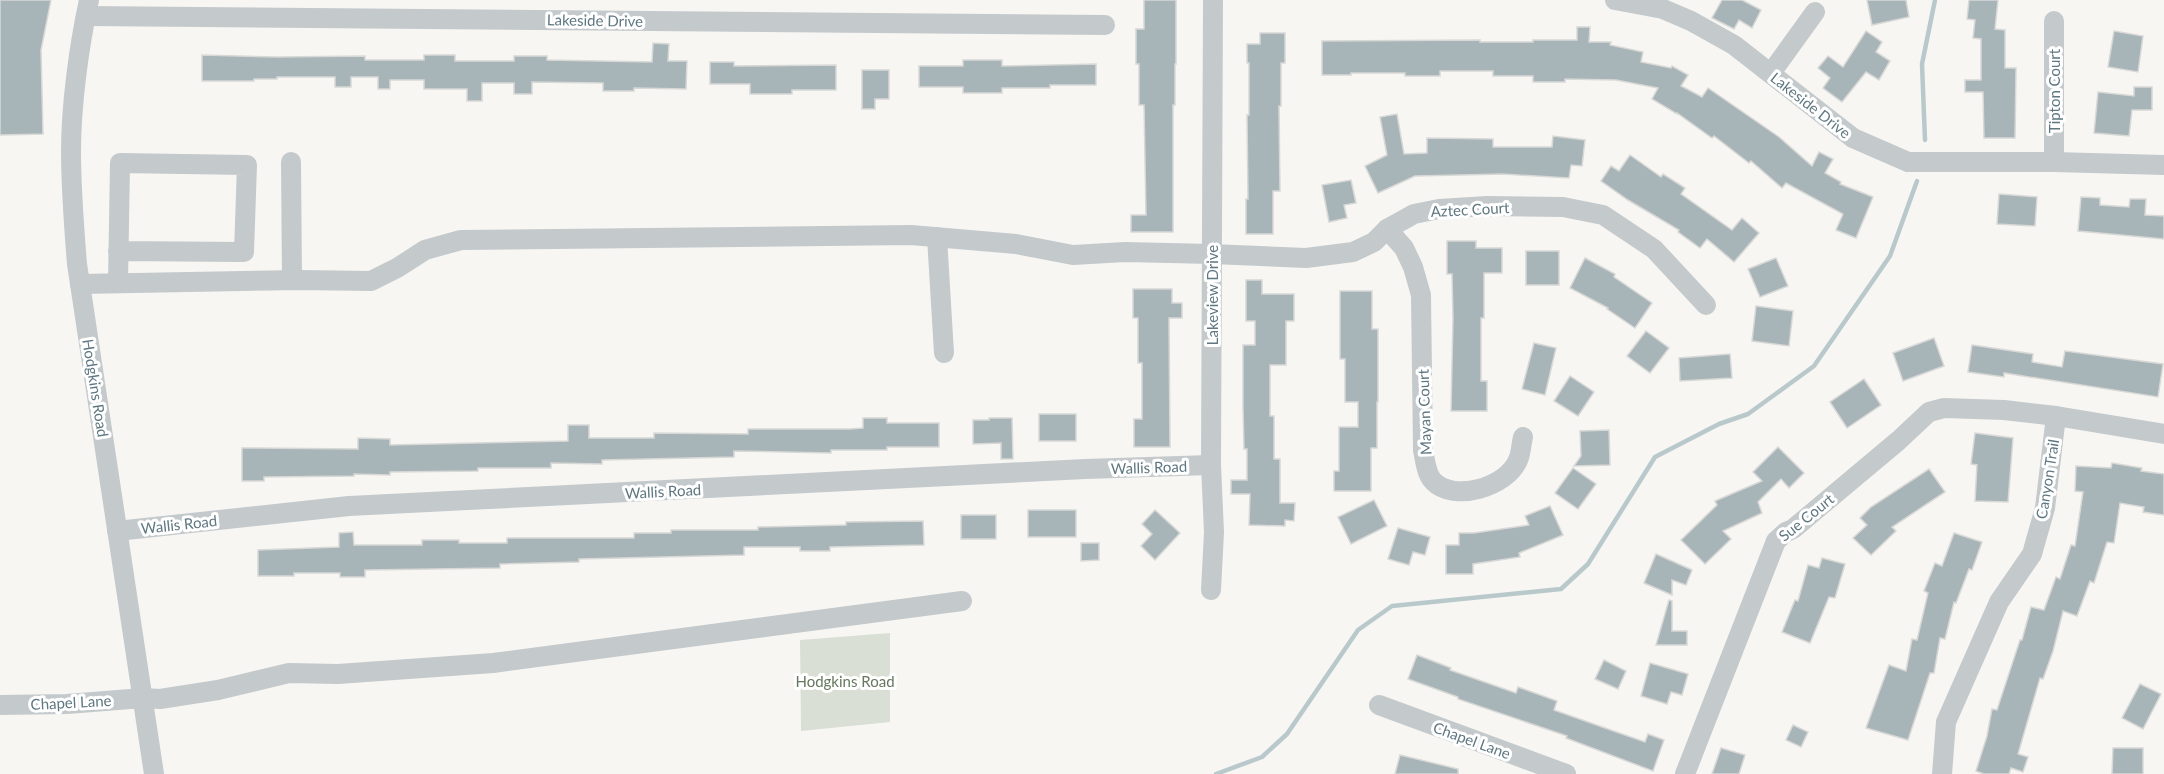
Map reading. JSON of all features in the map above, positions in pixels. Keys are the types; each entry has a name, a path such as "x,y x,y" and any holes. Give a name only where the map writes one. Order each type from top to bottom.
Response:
{"street":[{"name":"Lakeview Drive","path":"1211,590 1214,532 1211,465 1213,0"},
{"name":"Lakeside Drive","path":"1615,0 1663,9 1691,21 1734,45 1852,138 1908,162 2164,165"},
{"name":"Lakeside Drive","path":"87,8 1105,25"},
{"name":"Hodgkins Road","path":"87,8 75,92 71,150 72,200 80,284 154,774"},
{"path":"1771,73 1815,12"},
{"name":"Tipton Court","path":"2054,21 2054,162"},
{"path":"291,162 292,280"},
{"path":"118,251 244,252 247,165 120,163 118,251 118,284"},
{"name":"Aztec Court","path":"80,284 372,280 397,268 425,250 461,240 911,235 1016,244 1073,255 1125,252 1306,258 1353,252 1374,242 1387,229 1414,214 1439,209 1487,206 1563,207 1603,215 1654,249 1706,305"},
{"name":"Mayan Court","path":"1387,229 1404,248 1413,267 1420,295 1423,450 1429,475 1434,482 1459,491 1485,488 1503,480 1518,461 1523,437"},
{"path":"937,237 944,353"},
{"name":"Sue Court","path":"1685,774 1759,582 1776,541 1781,536 1898,441 1929,412 1944,408 2004,410 2056,416"},
{"path":"2056,416 2164,434"},
{"name":"Canyon Trail","path":"1942,774 1946,722 1999,602 2032,554 2045,508 2056,416"},
{"name":"Wallis Road","path":"117,531 349,506 1085,469 1211,465"},
{"name":"Chapel Lane","path":"0,705 160,699 218,690 289,673 338,674 493,663 962,601"},
{"name":"Chapel Lane","path":"1379,705 1566,774"}],"green space":[{"name":"Hodgkins Road","path":"890,633 890,722 801,731 800,640"}],"building":[{"path":"0,0 51,0 41,50 43,134 0,135"},
{"path":"1144,0 1176,0 1173,232 1131,232 1131,215 1146,215 1144,105 1139,105 1139,64 1136,64 1136,29 1144,29"},
{"path":"1722,0 1742,0 1761,10 1752,28 1739,20 1734,29 1712,18"},
{"path":"1867,0 1906,0 1909,17 1872,25"},
{"path":"1969,0 1998,0 1995,29 2005,30 2005,68 2016,68 2015,138 1984,138 1983,92 1965,92 1965,80 1981,80 1981,39 1973,38 1975,20 1967,19"},
{"path":"1577,27 1590,27 1589,42 1611,42 1610,45 1643,52 1641,62 1671,68 1672,66 1688,75 1681,86 1702,97 1708,88 1779,137 1812,166 1819,152 1833,159 1825,173 1841,182 1840,184 1873,197 1856,238 1836,230 1843,214 1786,183 1782,188 1751,161 1749,163 1714,136 1712,138 1677,113 1652,99 1658,88 1616,80 1565,79 1565,82 1533,82 1533,76 1493,76 1493,71 1440,71 1440,76 1405,76 1405,73 1322,75 1322,41 1533,42 1533,40 1577,40"},
{"path":"1866,31 1882,42 1876,52 1890,61 1879,80 1866,72 1842,102 1823,88 1830,78 1818,68 1828,56 1843,67"},
{"path":"2114,31 2143,36 2138,72 2108,67"},
{"path":"1260,33 1285,33 1285,63 1281,63 1281,106 1279,106 1280,191 1273,191 1273,234 1246,234 1247,115 1249,115 1247,44 1260,44"},
{"path":"653,43 669,44 668,61 687,61 686,89 634,88 634,91 603,91 603,83 532,82 532,94 514,94 514,83 482,83 482,101 467,101 467,89 424,89 424,80 390,80 390,89 378,89 378,77 351,77 351,87 335,87 335,77 202,81 202,55 365,56 365,60 424,60 424,55 455,55 455,61 514,61 514,56 547,56 547,60 652,62"},
{"path":"963,60 1002,60 1002,66 1096,64 1096,85 1002,88 1002,93 963,93 963,87 919,87 919,66 963,66"},
{"path":"710,62 734,62 734,66 836,65 836,90 792,90 792,94 750,94 750,84 710,84"},
{"path":"862,70 889,70 889,99 875,99 875,109 862,109"},
{"path":"2134,87 2152,87 2152,110 2132,110 2129,136 2094,133 2098,92 2134,96"},
{"path":"1397,114 1404,154 1427,153 1427,138 1493,139 1493,147 1552,147 1553,136 1585,140 1582,166 1571,165 1569,178 1503,174 1415,176 1378,193 1365,166 1387,155 1380,117"},
{"path":"1630,155 1661,177 1663,174 1685,188 1681,194 1732,230 1742,218 1759,233 1734,262 1707,239 1700,248 1678,232 1679,230 1601,181 1611,166 1619,171"},
{"path":"1351,180 1356,203 1344,205 1347,218 1329,222 1322,185"},
{"path":"1999,194 2037,197 2035,226 1997,224"},
{"path":"2081,197 2100,198 2100,205 2129,207 2130,199 2146,199 2145,215 2164,216 2164,239 2078,231"},
{"path":"1447,241 1476,241 1476,248 1502,248 1502,273 1484,273 1481,381 1487,381 1487,411 1451,411 1452,274 1447,274"},
{"path":"1526,251 1559,251 1559,285 1526,285"},
{"path":"1585,258 1615,274 1614,277 1652,303 1635,328 1608,308 1570,288"},
{"path":"1776,258 1788,286 1760,297 1748,269"},
{"path":"1246,280 1262,280 1262,294 1294,294 1294,321 1286,321 1286,365 1270,365 1270,416 1274,416 1274,459 1280,459 1280,503 1295,503 1294,521 1285,520 1285,526 1249,525 1250,494 1231,494 1231,480 1247,480 1247,449 1244,449 1243,345 1255,345 1255,321 1246,321"},
{"path":"1133,289 1172,289 1172,303 1182,303 1182,318 1169,318 1170,447 1134,447 1134,419 1142,419 1142,363 1138,363 1138,318 1133,318"},
{"path":"1340,291 1372,291 1372,329 1378,329 1377,448 1371,448 1371,491 1334,491 1334,471 1339,471 1339,427 1358,427 1358,402 1345,402 1345,359 1340,359"},
{"path":"1756,306 1793,311 1789,346 1752,341"},
{"path":"1646,331 1669,348 1650,373 1627,356"},
{"path":"1934,338 1944,366 1903,381 1893,353"},
{"path":"1534,343 1556,348 1545,395 1522,389"},
{"path":"1972,345 2033,354 2032,362 2062,367 2065,351 2163,364 2158,397 2004,373 2004,377 1968,372"},
{"path":"1730,354 1732,378 1680,381 1679,358"},
{"path":"1570,376 1594,392 1578,416 1554,401"},
{"path":"1864,379 1881,405 1847,428 1830,402"},
{"path":"1039,414 1076,414 1076,441 1039,441"},
{"path":"863,418 887,418 887,423 939,423 939,447 831,450 831,453 734,451 734,457 602,460 602,464 551,463 551,468 478,468 478,471 390,472 390,475 264,477 264,481 242,481 242,448 358,449 358,438 390,439 390,445 568,441 568,425 589,425 589,438 654,438 654,433 748,434 748,429 863,428"},
{"path":"989,418 1012,418 1013,459 1001,459 1001,443 973,444 973,420 989,420"},
{"path":"1609,430 1610,465 1574,466 1581,456 1580,431"},
{"path":"1975,433 2013,438 2008,502 1975,501 1977,465 1971,464"},
{"path":"1778,447 1804,473 1789,488 1781,479 1758,502 1762,513 1723,531 1731,539 1705,564 1681,540 1717,505 1715,501 1762,481 1753,472"},
{"path":"2112,463 2142,468 2141,471 2164,474 2164,515 2143,512 2144,507 2120,503 2114,543 2107,542 2094,583 2090,581 2077,616 2063,611 2053,651 2043,679 2040,678 2018,754 2028,757 2023,772 2011,768 2009,774 1984,774 1976,771 1987,736 1992,709 1997,710 2031,607 2044,610 2056,577 2060,579 2071,545 2075,546 2083,492 2075,491 2076,466 2111,468"},
{"path":"1573,468 1596,484 1578,509 1555,493"},
{"path":"1929,469 1945,492 1892,527 1896,531 1871,555 1853,538 1867,525 1860,518 1871,507"},
{"path":"1374,500 1387,526 1351,544 1338,517"},
{"path":"1550,506 1563,535 1519,553 1520,557 1473,564 1473,574 1446,574 1446,545 1459,545 1459,533 1529,525 1525,516"},
{"path":"1028,510 1076,510 1076,537 1028,537"},
{"path":"1155,510 1180,533 1155,560 1141,546 1152,534 1142,524"},
{"path":"961,515 996,515 996,539 961,539"},
{"path":"923,521 924,545 830,547 830,551 800,551 800,547 744,547 744,555 579,559 579,562 500,564 500,568 365,570 365,577 340,577 340,573 258,576 258,550 339,547 339,533 353,532 354,545 422,545 422,540 507,543 507,538 634,538 634,533 671,533 671,530 758,530 758,527 846,525 846,522"},
{"path":"1398,528 1430,537 1425,555 1413,552 1409,565 1388,559"},
{"path":"1954,533 1982,542 1972,570 1969,569 1956,603 1954,602 1945,639 1940,638 1934,673 1930,673 1908,740 1866,728 1889,665 1906,671 1912,639 1917,640 1928,593 1924,591 1935,563 1942,566"},
{"path":"1081,543 1099,543 1099,560 1081,561"},
{"path":"1656,554 1692,570 1686,585 1672,580 1672,595 1644,583"},
{"path":"1822,558 1845,564 1835,598 1829,597 1810,643 1782,632 1795,600 1798,601 1808,565 1819,568"},
{"path":"1669,600 1672,601 1672,631 1687,631 1687,645 1656,645"},
{"path":"1417,655 1451,668 1450,670 1516,693 1518,687 1557,701 1554,710 1645,742 1648,734 1664,740 1653,771 1566,738 1567,736 1458,699 1458,697 1408,679"},
{"path":"1604,660 1626,671 1618,689 1595,679"},
{"path":"1650,663 1688,674 1682,695 1671,692 1667,704 1641,696"},
{"path":"2140,684 2161,694 2143,729 2122,718"},
{"path":"1793,725 1808,732 1801,747 1786,740"},
{"path":"1721,748 1745,755 1739,774 1712,774"},
{"path":"2113,748 2143,748 2143,774 2112,774"},
{"path":"1400,755 1458,769 1458,774 1395,774"}],"waterway":[{"path":"1925,140 1922,64 1935,0"},
{"path":"1216,774 1262,757 1287,734 1358,630 1392,606 1561,589 1588,564 1655,457 1719,424 1748,414 1814,366 1890,256 1917,181"}]}
